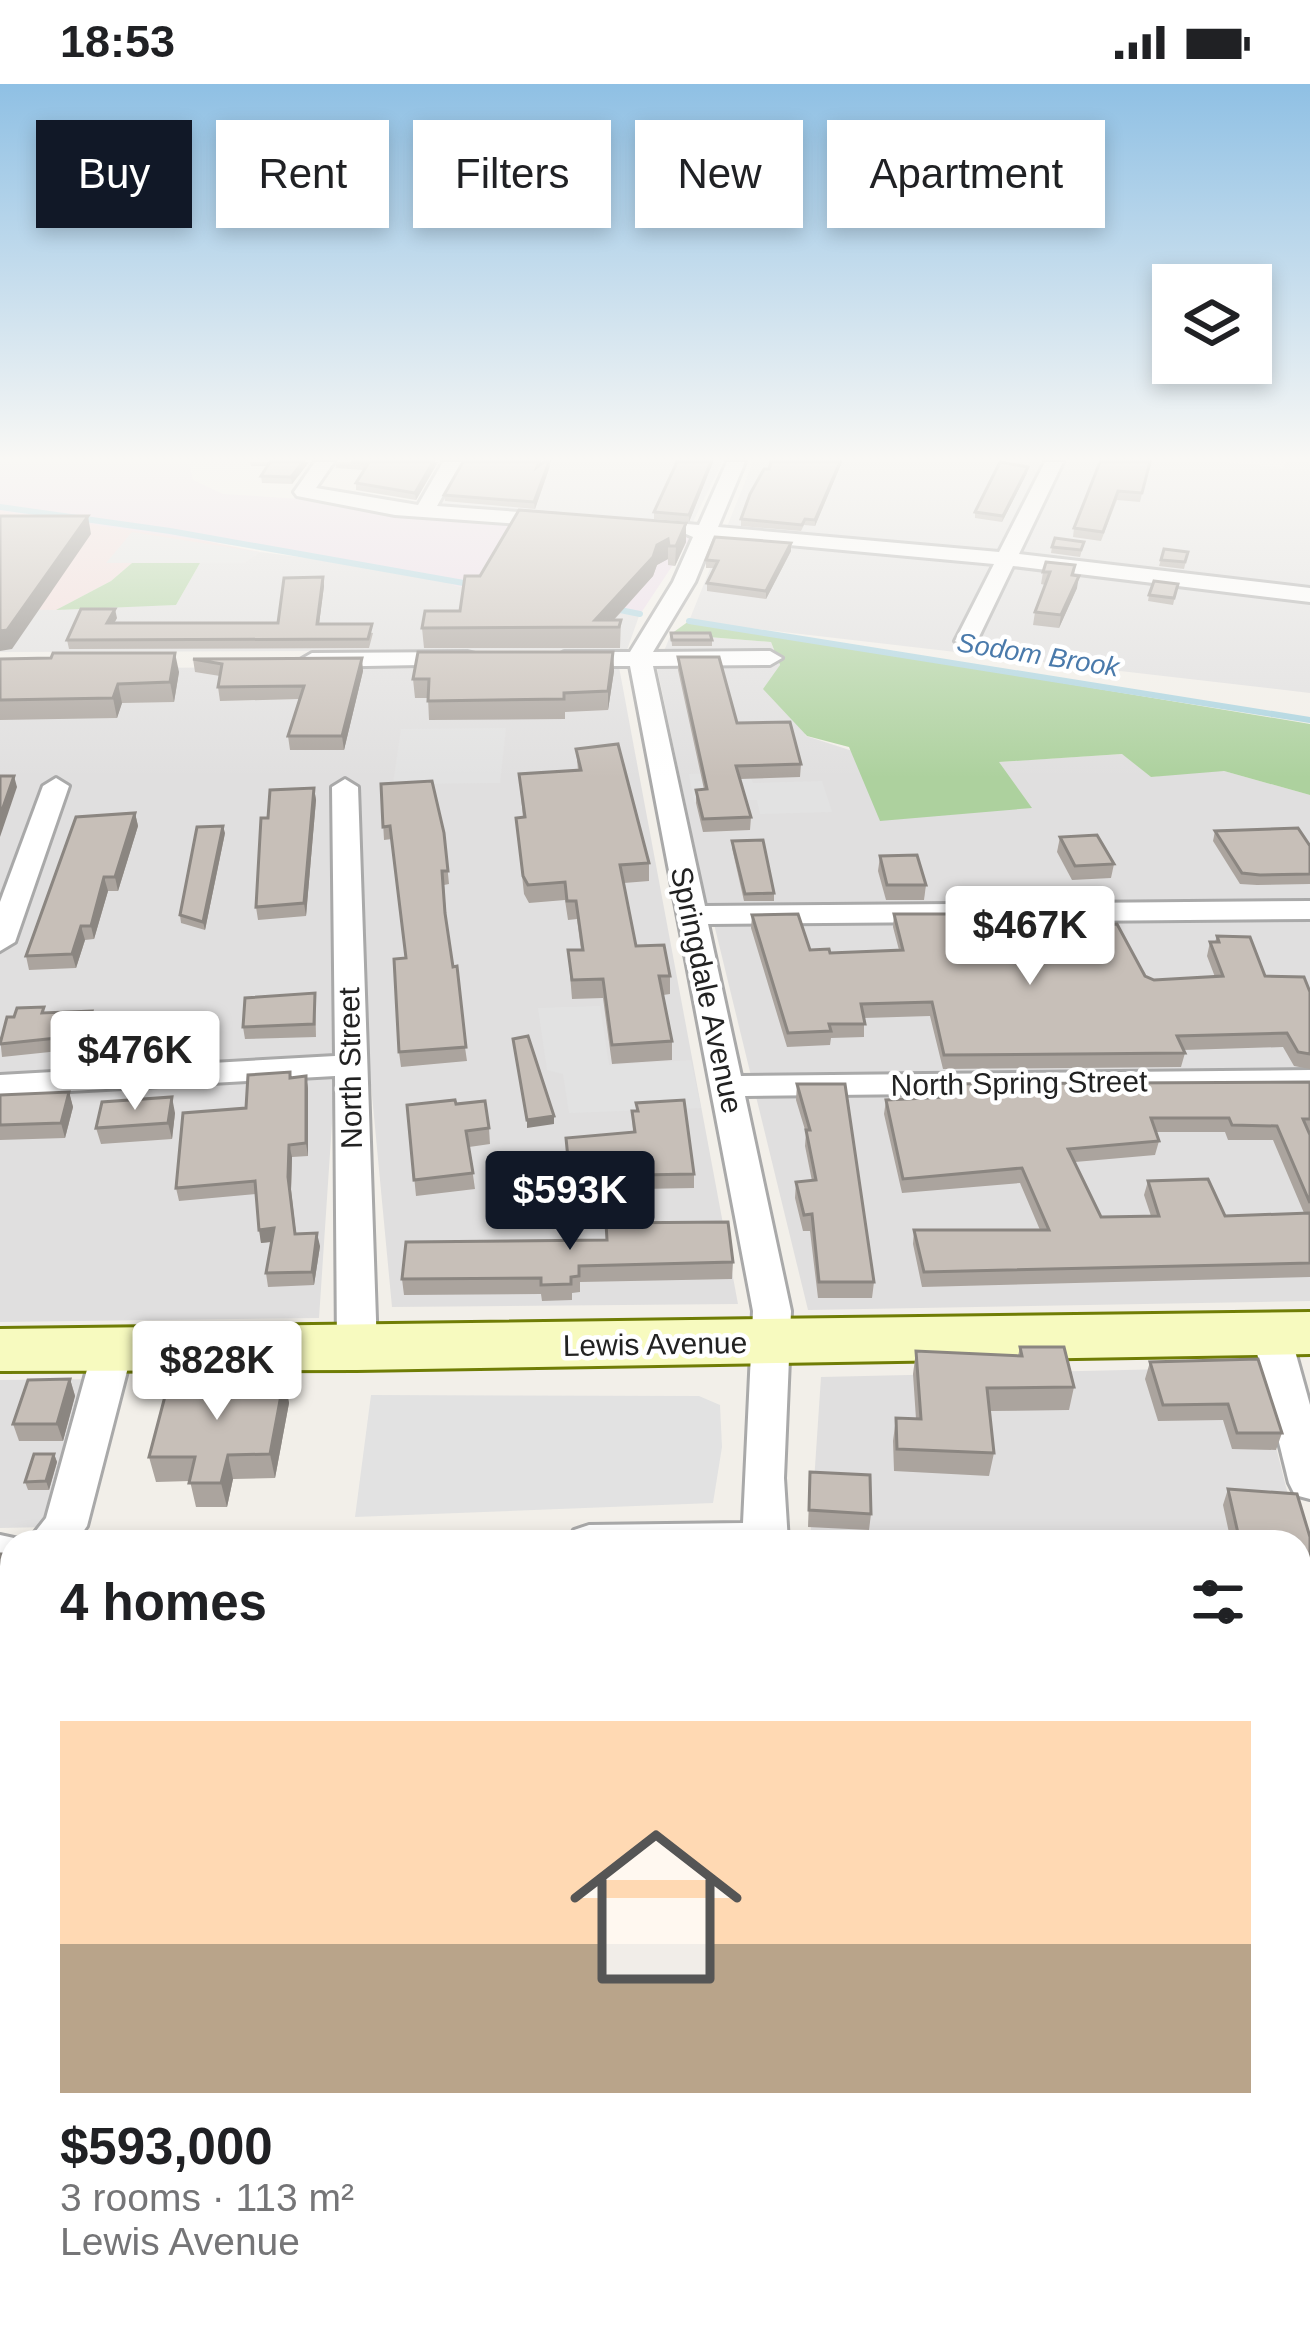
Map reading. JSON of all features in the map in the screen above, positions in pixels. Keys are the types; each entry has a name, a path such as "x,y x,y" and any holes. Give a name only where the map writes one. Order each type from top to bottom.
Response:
{"main road":[{"name":"Lewis Avenue","path":"0,1350 357,1349 1291,1333"}],"street":[{"path":"640,659 643,644 690,567"},
{"path":"966,641 1005,567"},
{"path":"1077,567 1310,595"},
{"path":"545,659 770,658"},
{"path":"284,660 498,659"},
{"name":"Springdale Avenue","path":"640,659 767,1276 773,1343 763,1478 765,1530"},
{"path":"0,942 56,786"},
{"name":"North Street","path":"345,787 357,1349"},
{"path":"691,915 1310,910"},
{"path":"0,1084 350,1065"},
{"name":"North Spring Street","path":"728,1086 1310,1080"},
{"path":"1291,1333 1310,1483"},
{"path":"61,1530 113,1348"}],"shaded area":[{"path":"0,567 127,567 56,610 0,609"},
{"path":"198,567 377,567 430,574 456,586 639,616 627,650 0,652 0,609 176,605"},
{"path":"383,567 671,567 639,616 456,586 430,574"},
{"path":"711,567 1310,567 1310,693 689,621"},
{"path":"671,634 771,642 806,736 1030,808 998,762 1123,754 1151,777 1217,769 1310,795 1310,903 707,905 657,668"},
{"path":"619,667 738,1304 392,1307 368,1053 0,1077 0,668"},
{"path":"506,728 500,783 393,784 401,729"},
{"path":"748,771 753,783 822,781 832,812 760,814 757,800 694,802 689,774"},
{"path":"1310,910 1310,1301 808,1310 714,924 1236,921"},
{"path":"600,1006 609,1065 691,1060 701,1108 569,1113 563,1074 547,1070 538,1008"},
{"path":"335,1078 319,1318 0,1322 0,1097"},
{"path":"1256,1367 1297,1530 811,1530 821,1377"},
{"path":"105,1379 48,1527 0,1528 0,1380"},
{"path":"371,1395 699,1396 720,1405 722,1447 713,1503 355,1517"}],"green space":[{"path":"127,567 198,567 176,605 56,610"},
{"path":"689,621 1310,724 1310,795 1224,771 1151,777 1122,754 999,762 1032,808 880,821 849,747 807,736 763,689 780,665 771,642 671,634"}],"building":[{"path":"0,567 52,567 7,630 0,631"},
{"path":"485,567 644,567 595,620 621,620 619,627 422,628 425,611 460,611 465,576 480,576"},
{"path":"715,567 778,567 766,591 707,583"},
{"path":"1044,567 1074,567 1072,575 1079,576 1061,615 1035,612 1050,572 1043,572"},
{"path":"323,577 317,624 372,624 368,639 67,640 81,609 115,609 107,623 278,623 284,578"},
{"path":"1154,581 1178,584 1174,598 1149,595"},
{"path":"671,633 710,633 712,640 672,640"},
{"path":"418,652 613,652 608,691 564,693 564,699 428,701 429,679 413,679"},
{"path":"53,653 175,653 170,682 118,684 113,698 0,700 0,659 51,658"},
{"path":"678,657 719,657 737,723 790,722 801,764 736,766 751,817 703,819 696,790 707,789"},
{"path":"362,658 342,736 288,736 304,686 218,687 222,664 193,659"},
{"path":"618,744 649,863 620,865 636,946 664,945 670,976 659,976 672,1041 612,1045 603,979 572,980 568,950 583,950 576,901 567,901 565,882 528,885 523,876 516,818 525,817 519,774 581,770 576,749"},
{"path":"0,776 14,776 0,816"},
{"path":"432,781 444,833 445,913 453,967 457,966 466,1047 399,1052 394,959 406,958 390,826 383,827 381,784"},
{"path":"314,788 304,903 256,907 261,818 268,818 270,790"},
{"path":"135,813 115,877 104,877 91,926 81,926 72,954 26,956 76,817"},
{"path":"223,826 203,922 180,915 197,827"},
{"path":"1298,828 1310,846 1310,874 1242,873 1215,831"},
{"path":"1097,835 1114,864 1075,866 1060,837"},
{"path":"763,840 774,893 745,894 732,841"},
{"path":"917,855 926,885 887,885 880,856"},
{"path":"798,914 810,950 829,949 830,953 903,950 894,914 993,914 996,923 1007,922 1010,930 1117,924 1145,976 1154,980 1223,976 1210,942 1219,942 1217,936 1250,937 1265,976 1304,977 1310,992 1310,1054 1298,1052 1287,1033 1177,1036 1185,1053 944,1055 932,1002 861,1004 865,1024 829,1024 831,1031 788,1033 752,915"},
{"path":"315,993 314,1024 243,1027 245,998"},
{"path":"44,1007 42,1013 92,1011 85,1035 0,1044 7,1017 14,1017 17,1008"},
{"path":"528,1036 554,1116 527,1120 513,1039"},
{"path":"290,1072 290,1078 306,1076 306,1143 289,1145 295,1234 317,1233 312,1272 266,1273 274,1228 259,1230 255,1181 176,1188 183,1113 246,1108 248,1075"},
{"path":"1310,1082 1310,1119 1303,1119 1310,1135 1310,1203 1277,1126 1232,1125 1229,1118 1151,1118 1159,1141 1068,1149 1101,1217 1159,1216 1148,1181 1208,1179 1225,1216 1310,1213 1310,1263 924,1272 914,1230 1049,1230 1022,1168 903,1179 886,1100 944,1097 941,1084"},
{"path":"797,1084 845,1084 874,1282 819,1282 812,1214 804,1215 796,1182 816,1180 806,1130 810,1130"},
{"path":"69,1092 61,1123 0,1125 0,1095"},
{"path":"172,1097 168,1123 96,1128 102,1102"},
{"path":"455,1100 456,1104 485,1101 489,1128 466,1131 473,1173 414,1180 407,1105"},
{"path":"684,1100 694,1174 641,1175 640,1164 569,1169 566,1138 635,1132 632,1111 638,1111 636,1103"},
{"path":"728,1222 733,1262 579,1266 579,1276 571,1277 571,1284 541,1285 541,1278 402,1279 406,1242 607,1240 606,1223"},
{"path":"1020,1347 1064,1347 1074,1387 987,1388 994,1453 897,1449 896,1418 921,1419 916,1351 1022,1356"},
{"path":"1258,1359 1282,1433 1237,1433 1228,1404 1163,1405 1150,1362"},
{"path":"70,1379 57,1424 13,1424 28,1380"},
{"path":"284,1379 270,1454 228,1455 221,1483 189,1483 195,1457 149,1457 169,1381"},
{"path":"34,1454 54,1454 46,1481 25,1482"},
{"path":"810,1472 870,1475 871,1514 809,1510"},
{"path":"1228,1489 1297,1494 1308,1530 1237,1530"}],"waterway":[{"name":"Sodom Brook","path":"374,567 475,585"},
{"name":"Sodom Brook","path":"610,608 640,614"},
{"name":"Sodom Brook","path":"689,621 1310,720"}]}
